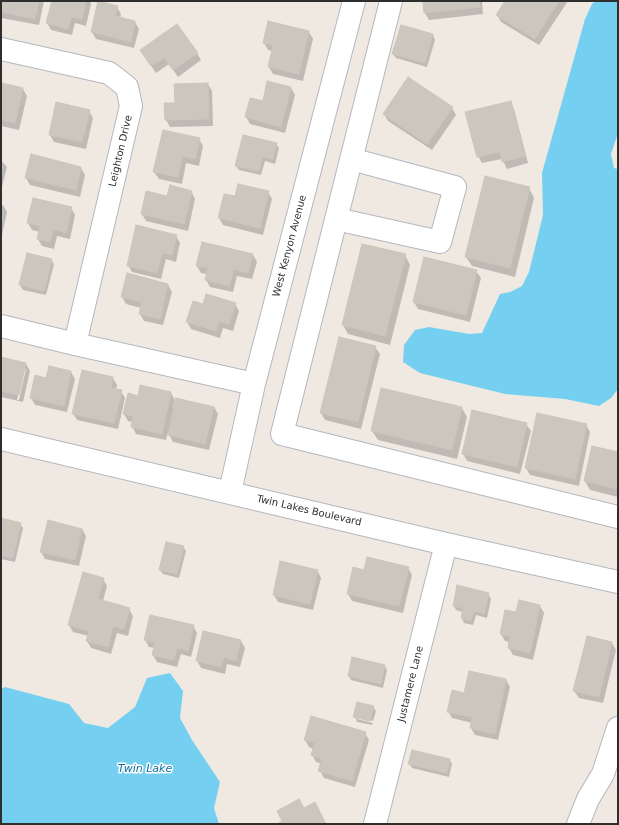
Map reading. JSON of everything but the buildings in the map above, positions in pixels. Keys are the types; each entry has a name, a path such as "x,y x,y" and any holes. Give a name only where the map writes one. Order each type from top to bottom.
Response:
{"street":[{"name":"West Kenyon Avenue","path":"230,492 254,384 354,1"},
{"path":"391,1 282,434 618,517"},
{"name":"Leighton Drive","path":"1,49 110,73 126,87 128,94 131,106 76,344"},
{"path":"336,219 440,242 455,187 351,158"},
{"path":"1,326 254,384"},
{"name":"Twin Lakes Boulevard","path":"1,439 446,544 618,582"},
{"name":"Justamere Lane","path":"375,824 446,544"},
{"path":"578,824 588,799 603,774 618,728"}],"water":[{"path":"596,1 618,1 618,133 611,154 614,168 618,169 618,389 611,398 599,406 565,399 505,394 420,373 403,362 404,345 415,330 429,327 469,334 482,333 500,294 510,292 522,286 529,272 543,215 542,173 585,19 592,4"},
{"name":"Twin Lake","path":"170,673 183,691 180,718 192,740 220,782 214,808 219,824 1,824 1,689 5,687 69,704 84,723 108,728 135,707 147,678"}]}
